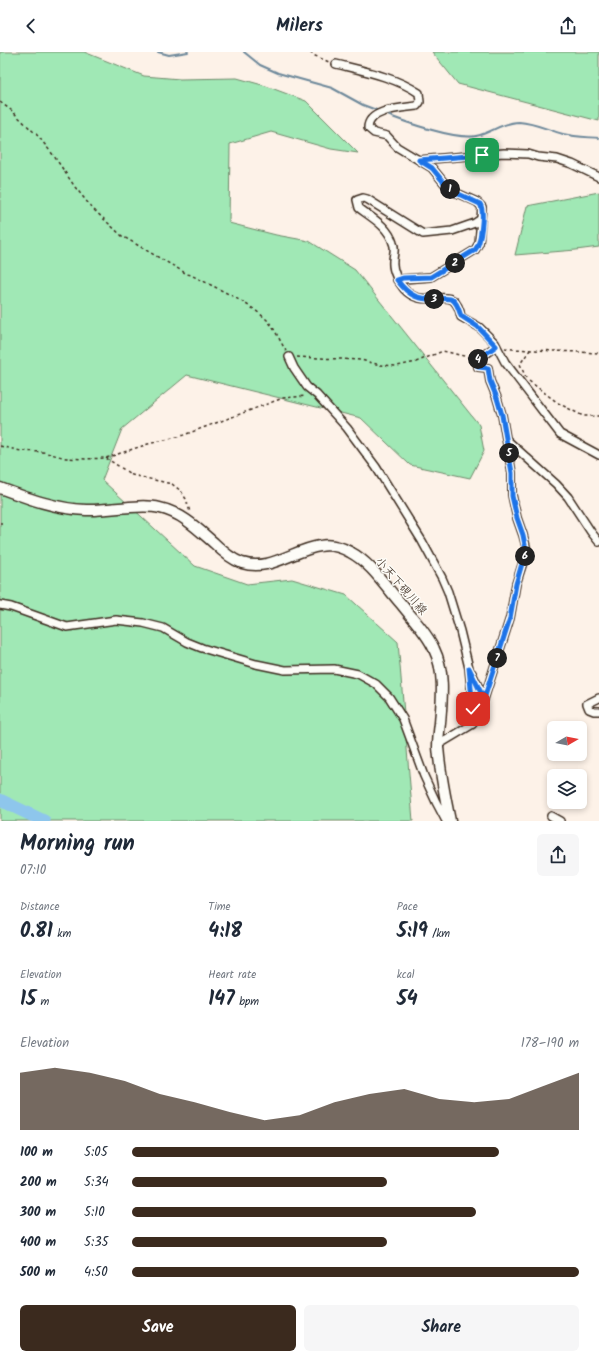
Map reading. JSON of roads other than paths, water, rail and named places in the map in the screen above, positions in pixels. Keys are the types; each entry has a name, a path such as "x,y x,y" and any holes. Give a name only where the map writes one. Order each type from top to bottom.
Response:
{"main road":[{"name":"小天下硯川線","path":"0,488 59,507 84,510 106,510 136,507 158,508 174,512 194,525 227,555 242,563 257,565 277,562 320,546 337,546 351,552 370,568 420,627 435,649 441,674 442,703 438,745 441,778 450,821"}],"street":[{"path":"336,64 377,75 408,86 418,93 420,102 417,106 378,113 368,124 368,128 374,133 386,136 397,148 432,168 450,190 480,204 482,212 479,243 475,250 431,277 403,278 397,280"},
{"path":"419,160 504,153 528,154 538,157 557,159 572,164 599,177"},
{"path":"481,219 475,223 452,231 423,234 367,199 363,198 357,200 359,208 381,225 387,231 393,242 395,250 392,262 397,280 404,290 418,298 429,300 453,300 458,306 461,316 478,327 496,346 505,362 560,434 599,455"},
{"path":"469,668 484,699 510,618 516,584 526,550 512,496 512,473 502,415 490,381 488,368 478,367 477,360 496,346"},
{"path":"289,357 294,368 307,387 317,395 347,428 376,468 430,554 448,592 469,668 473,724 438,745"},
{"path":"507,440 556,484 568,497 599,542"},
{"path":"0,605 11,606 67,627 116,620 143,622 163,628 187,642 202,648 256,664 285,670 334,669 358,674 376,684 389,697 403,719 424,776 446,821"},
{"path":"599,698 587,704 589,709 599,711"},
{"path":"551,816 560,821"}],"waterway":[{"path":"158,52 169,55 188,52"},
{"path":"244,52 260,65 278,73 332,88 363,105 379,111"},
{"path":"385,114 417,126 443,133 467,137 487,133 513,122 519,122 536,125 568,135 599,138"},
{"path":"0,800 44,821"}]}
